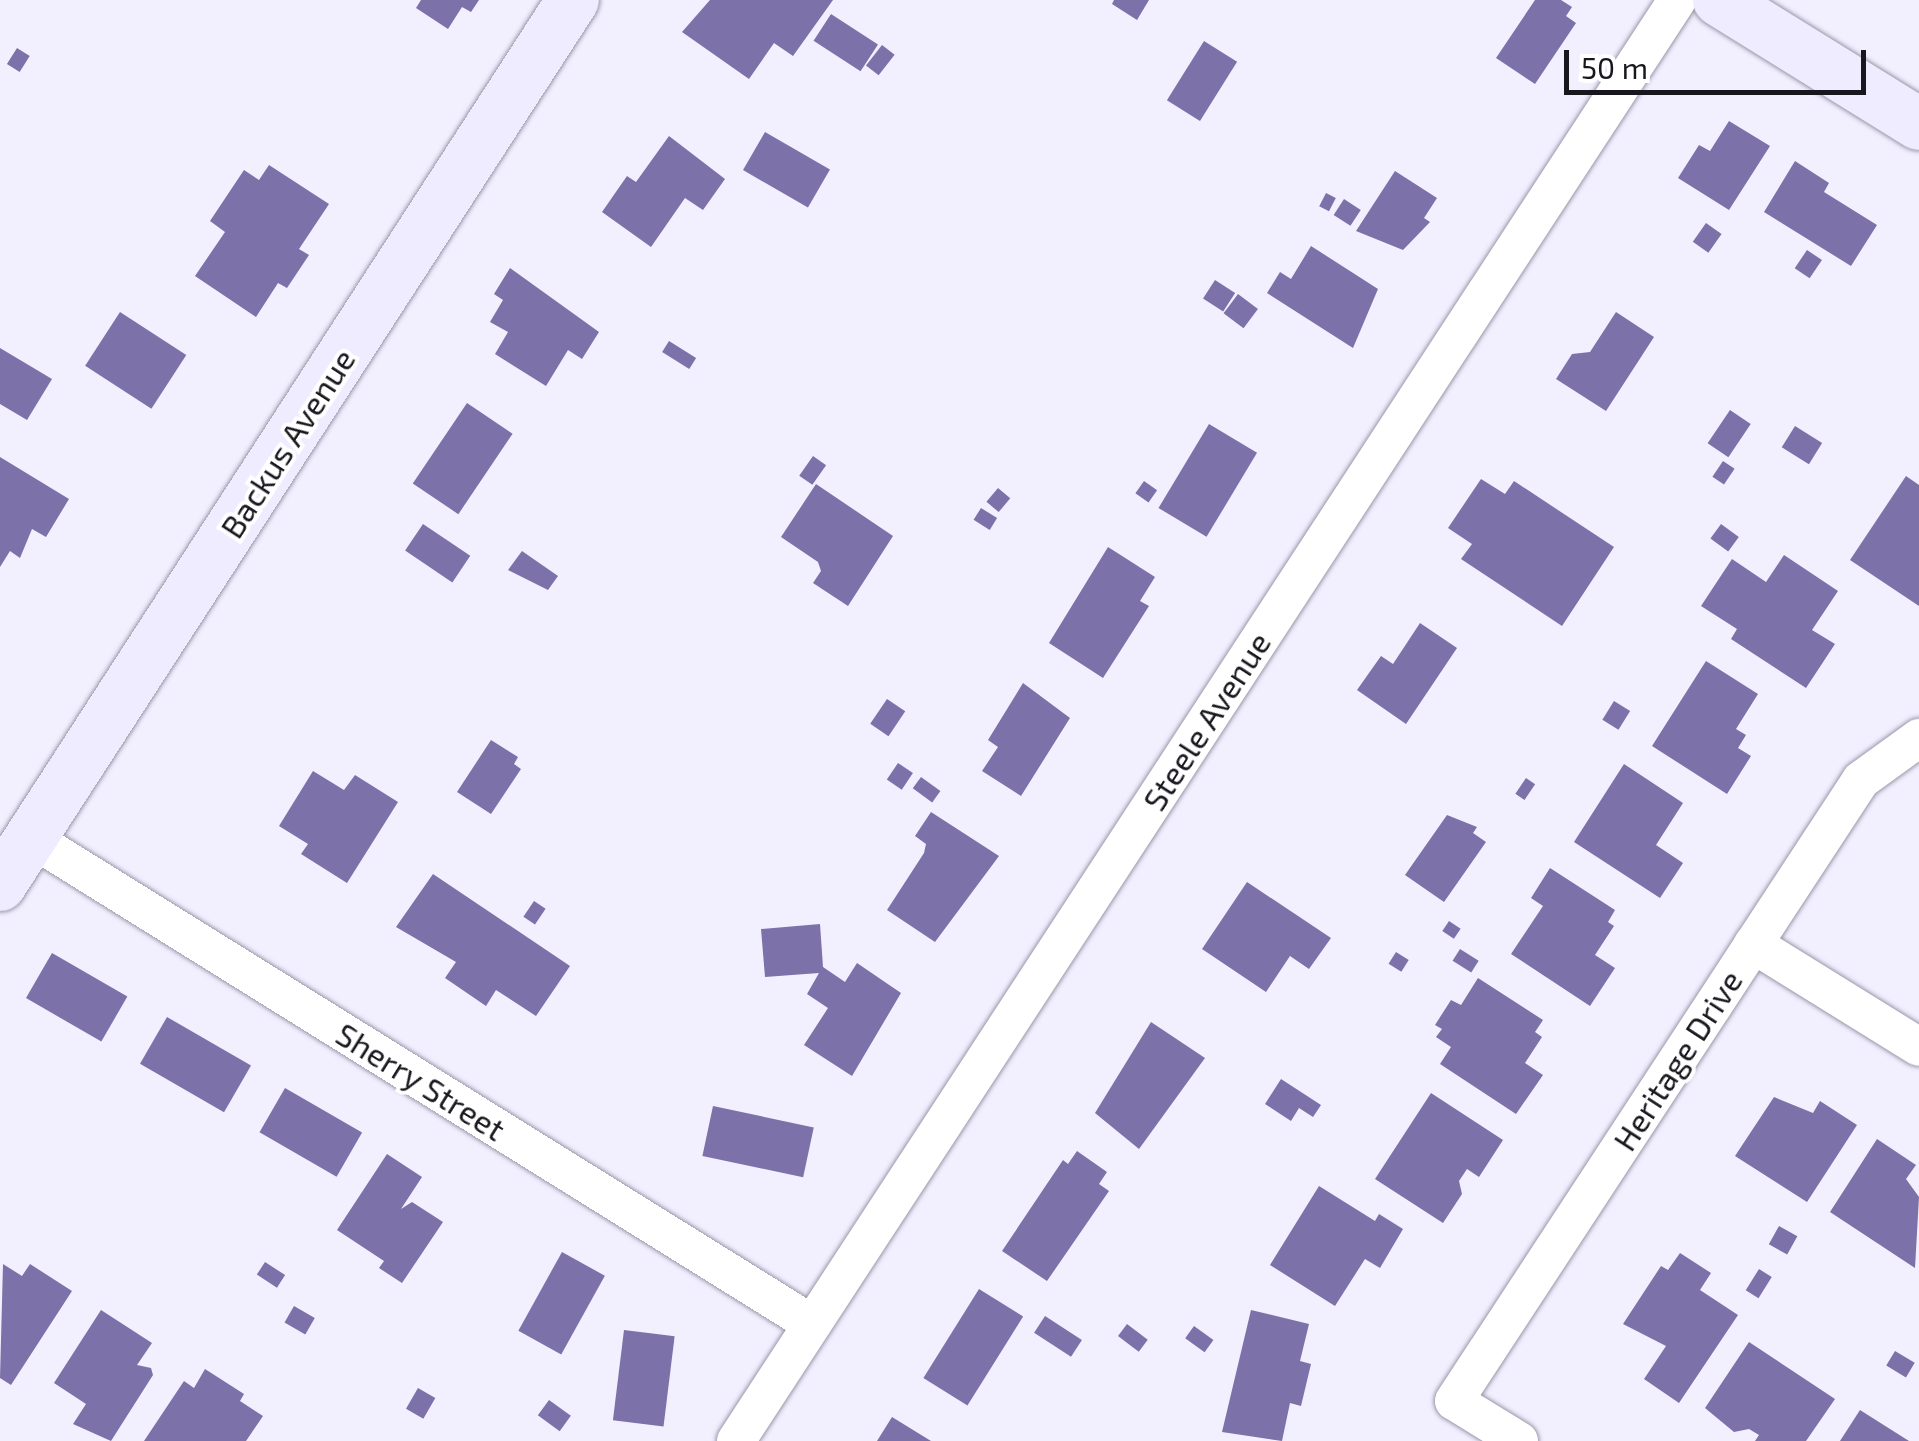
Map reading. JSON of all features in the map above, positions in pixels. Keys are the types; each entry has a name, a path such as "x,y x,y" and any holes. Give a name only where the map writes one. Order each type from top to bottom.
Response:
{"street":[{"name":"Backus Avenue","path":"0,885 573,0"},
{"name":"Steele Avenue","path":"736,1441 1677,0"},
{"path":"1719,0 1919,124"},
{"name":"Heritage Drive","path":"1519,1441 1454,1401 1861,780 1919,738"},
{"name":"Sherry Street","path":"31,838 812,1324"},
{"path":"1754,944 1919,1047"}],"building":[{"path":"421,0 479,0 471,12 462,7 448,29 416,8"},
{"path":"710,0 833,0 793,56 774,43 749,79 682,32"},
{"path":"1114,0 1149,0 1137,20 1112,4"},
{"path":"1535,0 1561,0 1572,7 1566,16 1576,23 1535,84 1496,58"},
{"path":"831,14 878,44 861,71 814,41"},
{"path":"1204,41 1237,62 1200,121 1167,100"},
{"path":"882,45 895,55 879,75 866,65"},
{"path":"17,48 30,56 20,72 7,64"},
{"path":"1729,121 1770,146 1729,210 1678,178 1699,145 1710,151"},
{"path":"765,132 830,170 808,208 743,170"},
{"path":"669,136 725,179 703,210 685,198 651,247 602,212 627,176 636,182"},
{"path":"1795,161 1829,183 1824,192 1877,225 1851,266 1764,212"},
{"path":"269,165 329,204 299,249 309,255 287,288 278,283 256,317 195,276 225,232 210,221 244,170 259,180"},
{"path":"1395,171 1437,198 1424,218 1430,222 1403,250 1356,231"},
{"path":"1326,193 1336,198 1329,211 1319,206"},
{"path":"1344,199 1361,210 1350,226 1334,215"},
{"path":"1706,223 1722,234 1708,253 1693,242"},
{"path":"1311,246 1378,289 1353,348 1267,293 1280,272 1291,279"},
{"path":"1807,250 1822,260 1810,278 1795,268"},
{"path":"510,268 599,332 582,359 568,350 546,386 495,354 508,332 490,322 503,300 494,294"},
{"path":"1215,280 1235,293 1223,312 1203,298"},
{"path":"1238,294 1258,309 1244,328 1224,313"},
{"path":"120,312 186,355 151,409 85,366"},
{"path":"1616,312 1654,337 1606,411 1556,379 1572,354 1590,352"},
{"path":"669,341 696,358 689,369 662,352"},
{"path":"0,348 52,379 27,420 0,404"},
{"path":"467,403 513,434 458,514 413,483"},
{"path":"1730,410 1751,424 1728,457 1708,443"},
{"path":"1209,424 1257,453 1207,537 1159,508"},
{"path":"1795,426 1822,443 1809,464 1782,447"},
{"path":"813,456 826,465 812,485 799,476"},
{"path":"0,457 69,499 46,537 32,529 20,558 10,551 0,567"},
{"path":"1723,461 1735,469 1724,485 1712,477"},
{"path":"1906,476 1919,485 1919,606 1850,560"},
{"path":"1481,479 1505,494 1514,481 1614,547 1562,626 1461,559 1472,544 1448,528"},
{"path":"1144,481 1157,490 1149,502 1135,493"},
{"path":"816,484 893,536 848,606 813,583 821,571 818,562 781,537"},
{"path":"998,488 1010,498 999,512 986,502"},
{"path":"981,508 997,518 990,530 974,520"},
{"path":"423,524 470,556 452,582 405,551"},
{"path":"1721,524 1739,537 1728,551 1710,539"},
{"path":"1108,547 1155,577 1140,601 1149,606 1103,678 1049,643"},
{"path":"522,551 558,576 548,590 508,570"},
{"path":"1784,555 1838,591 1812,630 1835,644 1806,688 1731,639 1737,629 1701,606 1732,559 1766,582"},
{"path":"1420,623 1457,648 1406,724 1357,690 1381,656 1393,664"},
{"path":"1706,661 1758,694 1736,729 1746,735 1738,748 1751,756 1727,794 1652,746"},
{"path":"1023,683 1070,718 1021,796 982,771 998,747 988,740"},
{"path":"887,699 905,711 888,736 870,724"},
{"path":"1614,701 1630,711 1618,730 1602,720"},
{"path":"491,740 518,757 514,764 521,769 491,814 457,792"},
{"path":"898,763 913,773 902,790 887,780"},
{"path":"1624,764 1683,803 1656,845 1683,863 1660,898 1574,842"},
{"path":"313,771 344,790 355,775 398,802 347,883 301,854 308,844 279,826"},
{"path":"921,777 940,791 932,802 913,788"},
{"path":"1526,778 1535,784 1524,800 1515,794"},
{"path":"931,812 999,856 935,942 887,910 924,853 926,844 915,836"},
{"path":"1447,815 1477,827 1473,833 1486,842 1444,902 1405,875"},
{"path":"1550,868 1615,910 1608,922 1614,926 1595,955 1615,968 1590,1006 1511,954 1543,906 1531,898"},
{"path":"433,874 570,966 536,1016 496,990 486,1006 445,978 456,962 396,927"},
{"path":"1247,882 1331,938 1309,969 1290,956 1266,992 1202,949"},
{"path":"534,901 546,909 535,925 523,917"},
{"path":"1449,921 1461,929 1454,939 1442,931"},
{"path":"820,924 823,967 845,982 857,963 901,993 852,1076 804,1045 828,1008 807,994 819,973 765,977 761,929"},
{"path":"1460,949 1479,961 1471,973 1453,961"},
{"path":"1396,952 1409,960 1401,972 1389,964"},
{"path":"52,953 127,996 101,1042 26,998"},
{"path":"1478,978 1543,1020 1535,1032 1542,1037 1525,1063 1543,1075 1516,1114 1440,1064 1451,1047 1436,1037 1442,1029 1435,1025 1451,1000 1461,1005"},
{"path":"167,1017 251,1066 224,1112 140,1064"},
{"path":"1151,1022 1205,1058 1139,1149 1095,1113"},
{"path":"1281,1079 1321,1105 1313,1117 1299,1108 1291,1121 1265,1104"},
{"path":"285,1088 362,1132 337,1177 259,1132"},
{"path":"1431,1093 1503,1140 1479,1177 1467,1169 1459,1181 1462,1194 1443,1223 1375,1179"},
{"path":"1774,1097 1813,1113 1820,1101 1857,1125 1807,1202 1735,1156"},
{"path":"713,1106 814,1127 803,1177 702,1156"},
{"path":"1877,1139 1916,1165 1906,1179 1919,1197 1915,1268 1830,1212"},
{"path":"1077,1151 1107,1172 1099,1184 1109,1191 1047,1281 1002,1251 1063,1160 1068,1164"},
{"path":"387,1154 422,1177 401,1209 412,1202 443,1222 402,1283 379,1268 384,1261 337,1230"},
{"path":"1319,1186 1375,1221 1379,1214 1403,1229 1380,1268 1365,1259 1335,1306 1270,1265"},
{"path":"1779,1226 1797,1236 1787,1255 1769,1244"},
{"path":"562,1252 605,1276 561,1354 518,1331"},
{"path":"1680,1253 1711,1273 1700,1290 1738,1315 1679,1403 1644,1379 1666,1346 1623,1324 1661,1266 1668,1270"},
{"path":"265,1262 285,1275 277,1288 257,1275"},
{"path":"3,1264 22,1276 30,1264 72,1291 11,1385 0,1378"},
{"path":"1759,1269 1772,1277 1758,1298 1746,1290"},
{"path":"979,1289 1023,1317 967,1406 923,1378"},
{"path":"294,1306 315,1318 305,1334 284,1322"},
{"path":"101,1310 152,1343 137,1365 151,1368 153,1375 111,1441 73,1424 86,1404 54,1383"},
{"path":"1251,1310 1309,1324 1300,1361 1311,1364 1301,1406 1290,1403 1282,1441 1222,1432"},
{"path":"1045,1316 1082,1340 1071,1357 1034,1333"},
{"path":"1127,1324 1148,1340 1139,1352 1118,1336"},
{"path":"1194,1326 1213,1340 1205,1352 1185,1338"},
{"path":"624,1330 675,1336 664,1427 613,1420"},
{"path":"1749,1342 1835,1399 1806,1441 1755,1441 1759,1435 1749,1429 1734,1432 1705,1408"},
{"path":"1895,1351 1915,1363 1906,1377 1886,1366"},
{"path":"205,1369 244,1394 240,1401 263,1416 246,1441 144,1441 184,1381 194,1388"},
{"path":"418,1388 435,1398 423,1419 406,1409"},
{"path":"549,1400 571,1416 560,1431 538,1415"},
{"path":"1860,1410 1909,1441 1840,1441"},
{"path":"892,1417 931,1441 877,1441"}]}
